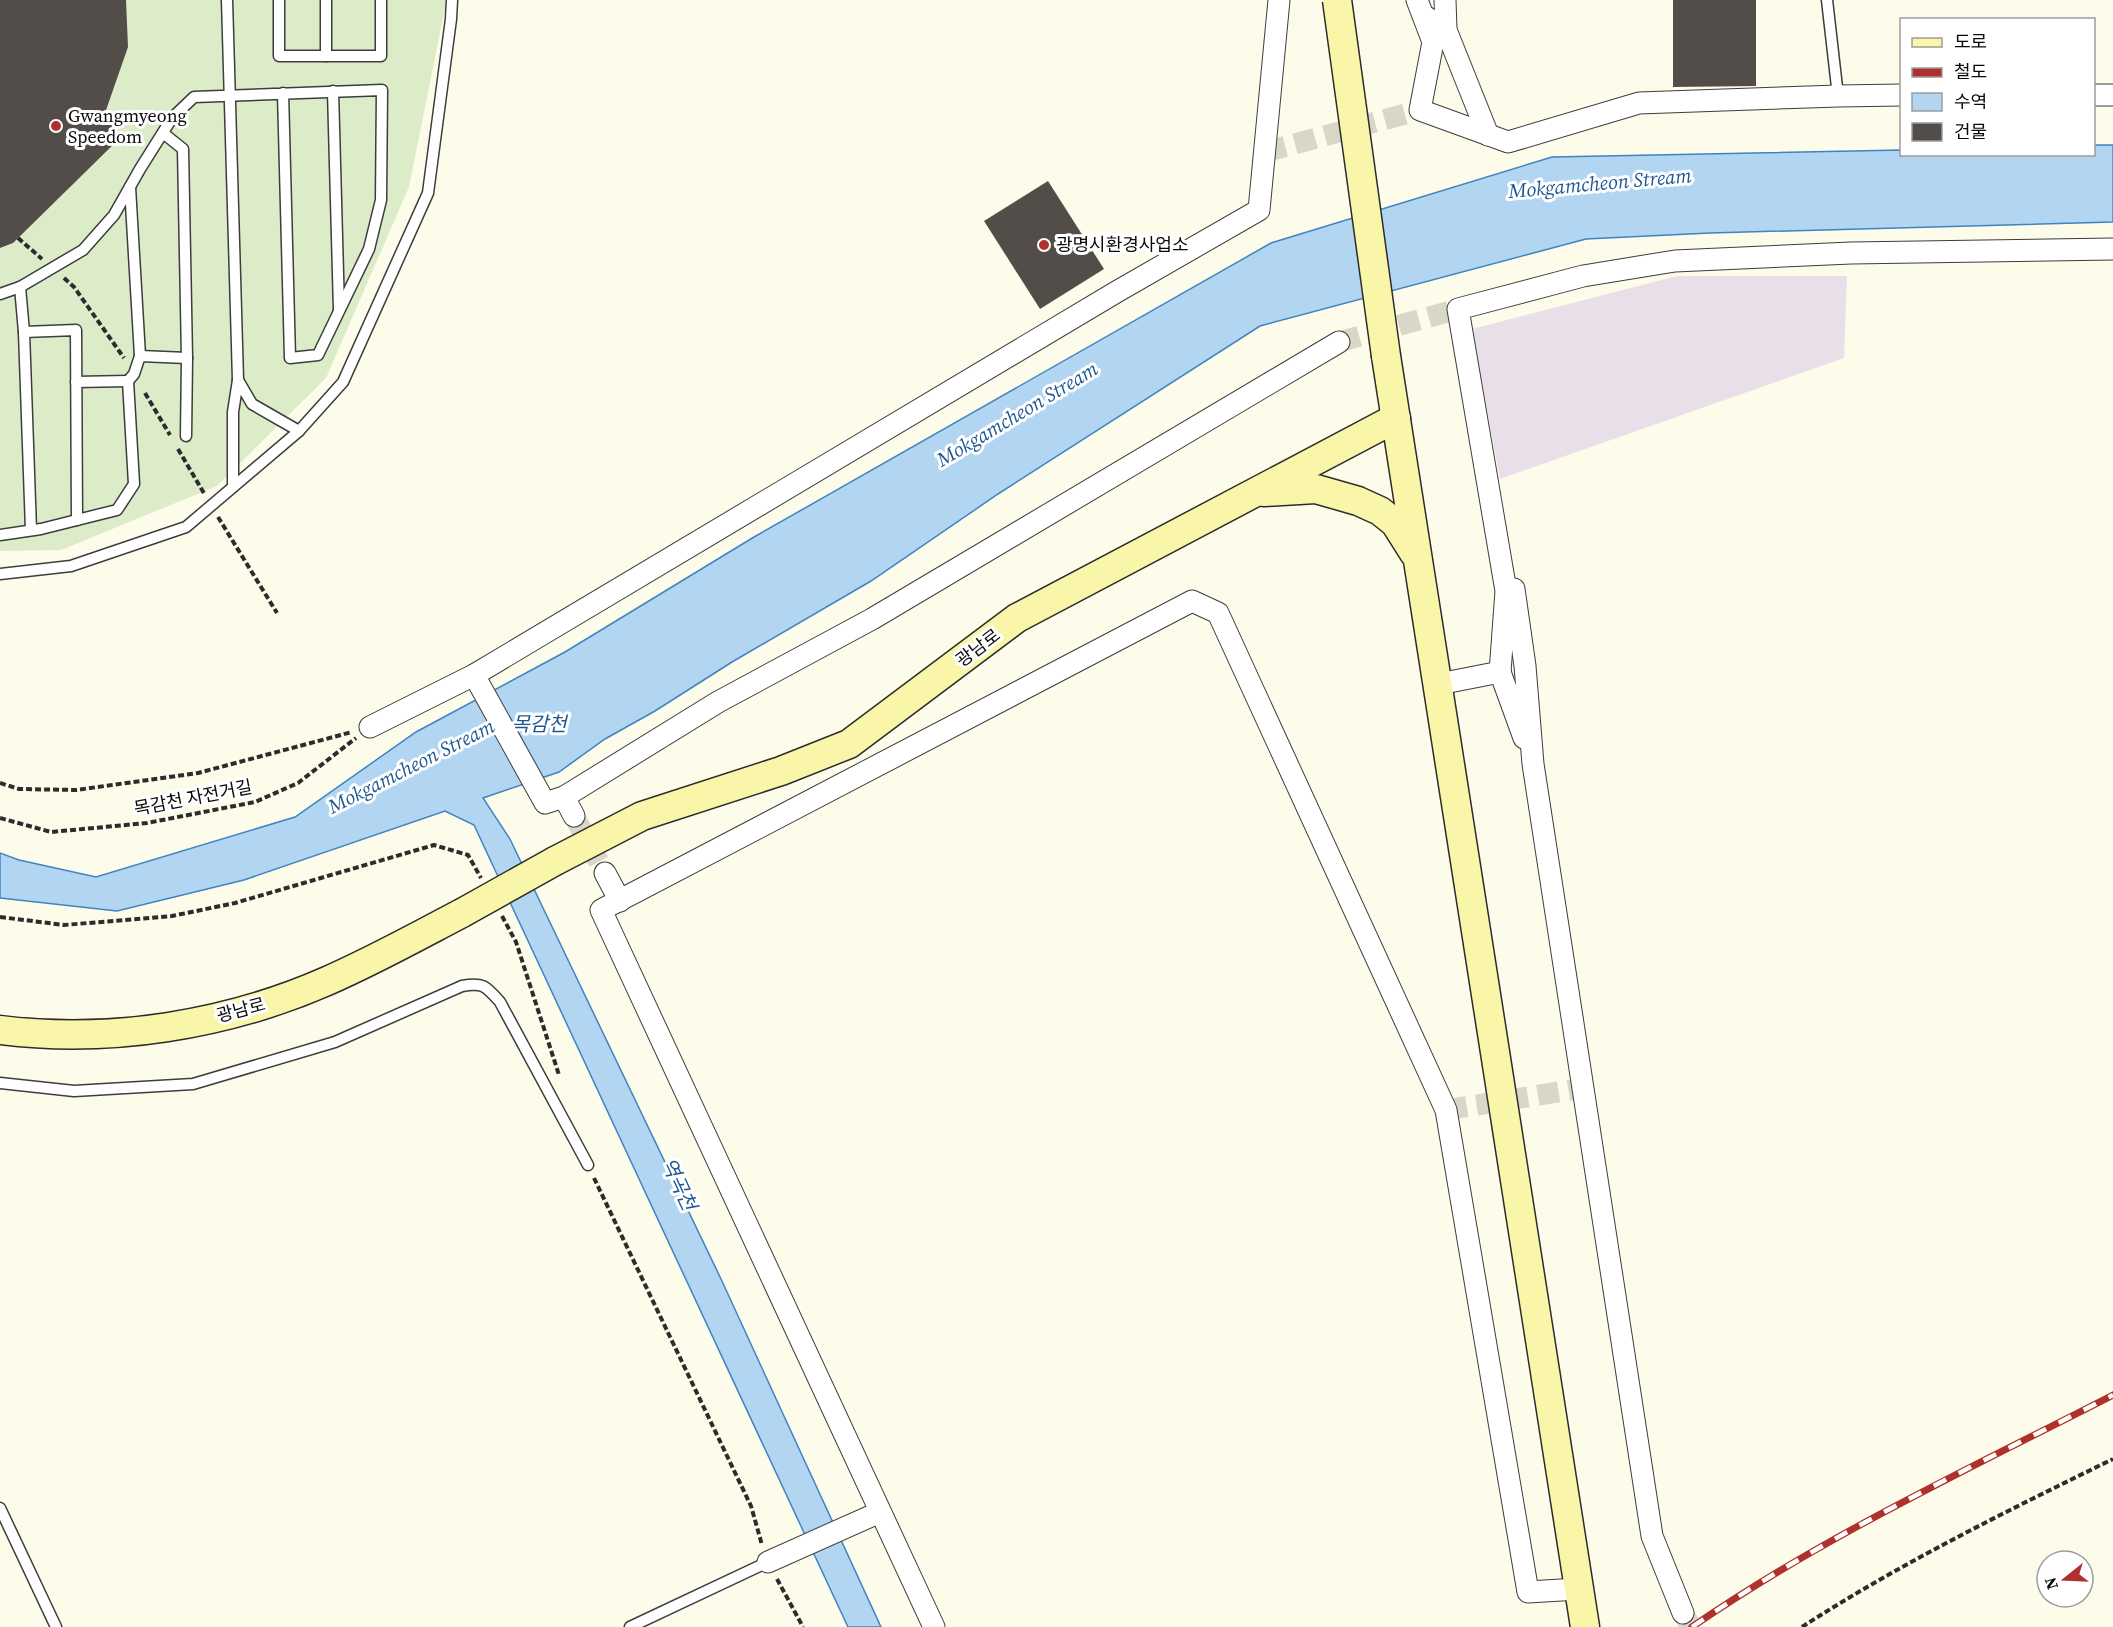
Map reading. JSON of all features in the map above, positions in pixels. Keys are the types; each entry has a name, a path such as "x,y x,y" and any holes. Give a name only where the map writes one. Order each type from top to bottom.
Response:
{"main road":[{"path":"1337,0 1386,356 1585,1627"},
{"name":"광남로","path":"0,1030 91,1033 163,1027 259,1006 326,981 462,913 642,816 781,771 849,744 1017,618 1396,418"},
{"path":"1256,493 1316,489 1358,501 1380,511 1395,523 1420,564"}],"street":[{"path":"370,727 474,675 1118,291 1259,210 1279,0"},
{"path":"1445,0 1446,30 1488,135"},
{"path":"1420,7 1446,30"},
{"path":"1420,7 1433,42 1420,110 1508,142 1639,103 1900,95"},
{"path":"2095,95 2113,95"},
{"path":"1533,764 1500,672 1506,591 1458,309 1583,276 1675,261 1851,254 2113,249"},
{"path":"554,800 718,702 872,619 1339,342"},
{"path":"1499,549 1516,595 1533,764 1652,1536 1683,1613"},
{"path":"934,1627 601,910 1192,602 1218,613 1446,1110 1528,1592 1578,1589"},
{"path":"1439,684 1500,672"},
{"path":"474,675 554,800 574,816"},
{"path":"605,873 620,901"},
{"path":"768,1562 880,1512"}],"lane":[{"path":"227,0 238,380 233,412 233,487"},
{"path":"279,0 279,56 326,56 381,56 381,0"},
{"path":"326,0 326,56"},
{"path":"0,574 71,566 186,527 299,432 343,382 428,193 452,0"},
{"path":"1827,0 1838,96"},
{"path":"0,294 20,287 83,250 114,215 172,118 194,97 229,94 382,90 381,200 369,249 318,355 290,358 283,93"},
{"path":"333,91 340,311"},
{"path":"163,133 183,149 187,358 186,436"},
{"path":"0,535 117,510 134,484 131,377 140,356 130,186"},
{"path":"20,287 24,332 31,530"},
{"path":"24,332 76,330 77,520"},
{"path":"140,356 187,358"},
{"path":"76,382 131,377"},
{"path":"238,380 252,404 299,432"},
{"path":"0,1083 74,1091 193,1084 335,1042 462,986 474,983 487,986 500,1002 588,1165"},
{"path":"0,1508 56,1627"},
{"path":"630,1627 768,1562"}],"path":[{"path":"18,238 50,266"},
{"path":"58,273 74,287 277,613"},
{"path":"0,784 19,789 76,790 198,773 370,727"},
{"name":"목감천 자전거길","path":"0,818 51,832 147,822 255,802 298,783 370,727"},
{"path":"588,1165 751,1506 768,1562 802,1627"},
{"path":"1802,1627 1847,1598 1984,1522 2113,1459"}],"shaded area":[{"path":"1677,276 1847,276 1844,358 1500,479 1472,329"}],"green space":[{"path":"0,0 445,0 409,187 326,378 217,486 61,550 0,551"}],"water":[{"name":"목감천","path":"2095,145 2113,145 2113,222 1710,233 1586,239 1260,326 998,494 871,581 605,739 559,772 483,798 510,839 721,1279 881,1627 848,1627 474,825 445,811 244,880 117,911 0,898 0,853 19,860 96,877 295,817 416,732 565,652 754,537 1271,243 1552,157 1900,150 1900,156 2095,156"}],"building":[{"name":"Gwangmyeong Speedom","path":"0,0 126,0 128,47 105,113 120,138 13,243 0,248"},
{"path":"1673,0 1756,0 1756,86 1673,87"},
{"name":"광명시환경사업소","path":"1048,181 1104,269 1040,309 984,221"}],"tunnel":[{"path":"1265,152 1420,110"},
{"path":"1339,342 1458,309"},
{"path":"574,816 605,873"},
{"path":"1446,1110 1583,1088"},
{"path":"1683,1613 1691,1627"}],"railway":[{"path":"1692,1627 1742,1594 1846,1533 1952,1476 2113,1395"}],"place":[{"name":"Gwangmyeong Speedom","path":"56,126"},
{"name":"광명시환경사업소","path":"1044,245"}],"water label":[{"name":"Mokgamcheon Stream","path":"1600,183"},
{"name":"Mokgamcheon Stream","path":"1017,414"},
{"name":"Mokgamcheon Stream","path":"411,766"},
{"name":"역곡천","path":"679,1184"}]}
